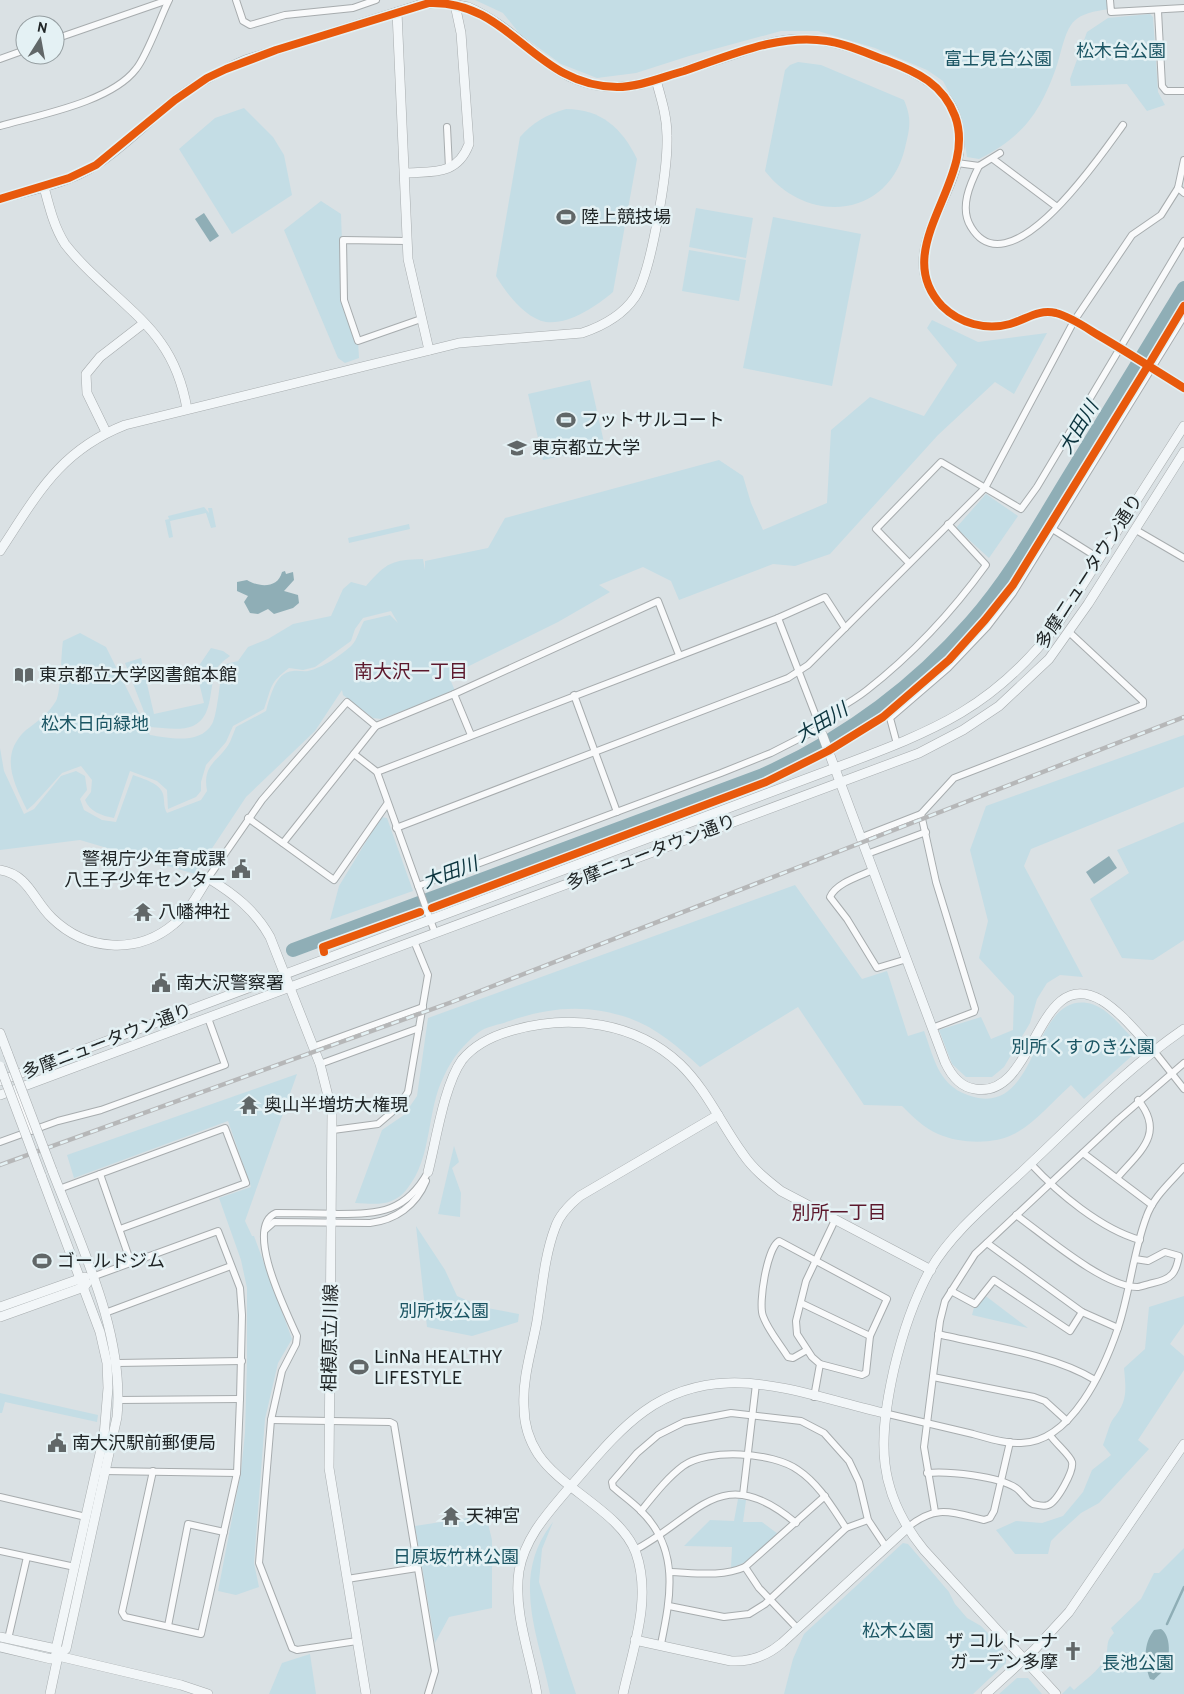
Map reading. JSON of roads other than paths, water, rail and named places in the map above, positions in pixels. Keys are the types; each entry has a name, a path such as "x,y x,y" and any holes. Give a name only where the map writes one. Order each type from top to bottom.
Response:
{"street":[{"path":"65,36 168,0"},
{"path":"0,126 100,96 120,83 136,69 168,0"},
{"path":"236,0 243,21 250,25 285,15 353,8 376,0"},
{"path":"404,173 449,168 463,157 469,144 461,33 454,0"},
{"path":"1110,0 1111,12 1158,11 1184,8"},
{"path":"0,199 44,187 96,165 175,100 207,78 245,60 397,12 441,2 468,7 494,20 556,70 578,81 615,87 627,87 656,80 786,40 816,39 839,43 914,71 933,83 947,100 957,121 960,144 957,163 925,248 924,259 927,280 940,303 966,322 988,326 1005,325 1044,312 1056,313 1074,321 1184,388"},
{"path":"1158,11 1162,86 1166,91 1184,91"},
{"path":"397,12 407,241 411,277 429,350"},
{"path":"0,58 15,53"},
{"path":"0,551 59,467 82,446 106,432 142,419 429,350 477,340 582,333 601,326 628,306 640,287 647,269 666,170 666,124 656,80"},
{"path":"979,166 968,192 967,216 974,231 987,241 999,244 1022,237 1044,221 1085,177 1122,125"},
{"path":"447,127 449,168"},
{"path":"957,163 979,166 1000,153"},
{"path":"992,159 1057,207"},
{"path":"396,828 799,672 985,488 1074,321 1132,235 1161,215 1178,188 1184,160"},
{"path":"44,187 54,218 66,245 79,260 158,336 171,356 187,409"},
{"path":"1178,188 1184,193"},
{"path":"407,241 343,240 344,300 358,341 421,319"},
{"path":"909,563 876,529 940,462 1021,509 1037,487 1062,441 1120,349 1184,241"},
{"path":"897,744 890,718 948,668 987,627 1014,593 1054,530 1150,366 1184,316"},
{"path":"106,432 87,393 86,374 100,357 144,323"},
{"name":"多摩ニュータウン通り","path":"0,1081 835,768 940,726 966,711 1015,674 1037,652 1100,559 1184,426"},
{"name":"多摩ニュータウン通り","path":"0,1095 919,752 981,719 1013,695 1038,671 1069,632 1136,530 1184,452"},
{"path":"818,721 866,691 924,640 956,606 986,565 948,524"},
{"path":"1054,530 1100,559"},
{"path":"1136,530 1184,558"},
{"path":"377,772 778,618 825,597 845,628"},
{"path":"283,843 376,726 454,694 658,601 679,655"},
{"path":"778,618 950,1072 965,1086 979,1090 994,1088 1011,1077 1052,1009 1064,999 1073,996 1092,997 1106,1004 1154,1051 1184,1089"},
{"path":"862,837 921,814 954,778 1143,705 1143,701 1069,632"},
{"path":"454,694 471,735"},
{"path":"574,695 617,812"},
{"path":"0,870 25,881 52,918 67,930 91,942 118,946 148,940 174,924 187,910 248,818 347,702 376,726"},
{"path":"419,889 763,756 821,731"},
{"path":"354,754 377,772 435,933"},
{"path":"248,818 334,880 387,804"},
{"path":"921,814 936,882 975,1009 974,1012 932,1028"},
{"path":"867,854 926,832"},
{"path":"873,870 849,881 833,892 830,897 847,919 877,968 906,959"},
{"name":"相模原立川線","path":"208,878 232,893 254,914 270,937 320,1064 330,1097 333,1130 329,1421 331,1480 366,1694"},
{"path":"333,1130 378,1124 398,1107 408,1092 428,975 414,941"},
{"path":"313,1047 423,1007"},
{"path":"0,1142 58,1120 102,1110 225,1065 208,1018"},
{"path":"357,1641 297,1650 290,1646 259,1563 271,1420 282,1371 296,1344 297,1336 270,1269 264,1231 274,1222 331,1218 370,1224 399,1214 415,1200 423,1189 449,1090 463,1060 490,1038 530,1025 564,1021 594,1023 643,1039 682,1066 704,1091 744,1155 760,1174 793,1200 931,1270"},
{"path":"320,1064 419,1028"},
{"path":"1056,1694 924,1550 907,1528 895,1504 887,1476 883,1446 884,1413 903,1333 916,1299 931,1270 968,1223 1154,1051 1184,1029"},
{"path":"0,1033 104,1313 117,1363 118,1400 116,1428 66,1649 57,1653 52,1659 0,1647"},
{"path":"935,1512 924,1446 942,1309 951,1291 967,1265 987,1243 1138,1100 1184,1063"},
{"path":"0,1066 84,1287 100,1332 107,1363 109,1394 107,1422 75,1567 50,1694"},
{"path":"16,1089 31,1131"},
{"path":"1117,1178 1149,1138 1151,1122 1138,1100"},
{"path":"623,1694 635,1640 643,1590 635,1550 619,1528 549,1467 540,1455 530,1439 525,1420 524,1392 555,1228 572,1202 718,1115"},
{"path":"59,1189 225,1128 246,1183 120,1229"},
{"path":"1083,1153 1152,1204"},
{"path":"1031,1164 1050,1184 1115,1231 1140,1240"},
{"path":"537,1694 519,1606 519,1571 522,1558 532,1534 620,1429 657,1403 702,1386 728,1383 756,1384 1010,1442 1031,1442 1050,1434 1067,1421 1083,1401 1095,1380 1118,1328 1140,1240 1152,1204 1184,1167"},
{"path":"100,1174 131,1262"},
{"path":"1016,1216 1099,1274 1138,1287 1169,1279 1176,1271 1179,1256 1165,1252 1148,1261 1135,1259"},
{"path":"807,1350 793,1358 788,1357 763,1317 761,1302 771,1252 775,1243 779,1241 815,1260 886,1296 887,1299 870,1336 866,1373 862,1375 820,1364 807,1350 797,1334 795,1326 815,1260 835,1220"},
{"path":"0,1307 80,1277 92,1277 218,1231 240,1288 242,1361 237,1473 202,1634 125,1617 122,1612 153,1472"},
{"path":"987,1243 1082,1312 1118,1328"},
{"path":"104,1313 231,1266"},
{"path":"0,1317 84,1287 92,1277"},
{"path":"951,1291 976,1304 994,1280 1070,1331 1082,1312"},
{"path":"801,1303 870,1336"},
{"path":"938,1334 1057,1362 1081,1371 1095,1380"},
{"path":"117,1363 242,1361"},
{"path":"814,1397 820,1364"},
{"path":"932,1377 1034,1397 1045,1401 1067,1421"},
{"path":"743,1495 756,1384"},
{"path":"118,1400 240,1399"},
{"path":"661,1644 669,1606 671,1572 659,1537 641,1511 613,1488 612,1482 637,1453 658,1435 684,1422 731,1413 752,1414 800,1421 824,1433 854,1470 868,1520 886,1547"},
{"path":"271,1420 390,1422 394,1424 436,1671 428,1694"},
{"path":"927,1473 955,1472 1001,1482 1018,1489 1032,1504 1048,1505 1055,1500 1072,1470 1070,1456 1055,1443 1050,1434"},
{"path":"635,1640 661,1644 710,1658 743,1661 771,1652 918,1519 935,1512 944,1511 984,1520 990,1518 994,1512 1010,1442"},
{"path":"986,1694 1050,1633 1081,1597 1184,1444"},
{"path":"641,1511 684,1465 700,1458 726,1454 781,1462 797,1469 825,1496 846,1528"},
{"path":"96,1471 237,1473"},
{"path":"635,1550 659,1537 708,1500 717,1496 743,1495 765,1501 779,1509 796,1523"},
{"path":"671,1572 712,1574 732,1572 745,1568 825,1496"},
{"path":"0,1497 86,1517"},
{"path":"669,1606 719,1616 735,1617 755,1611 770,1600 846,1528 868,1520"},
{"path":"168,1626 188,1524 224,1532"},
{"path":"0,1551 75,1567"},
{"path":"26,1557 4,1638 182,1684 208,1694"},
{"path":"347,1579 417,1568"},
{"path":"745,1568 770,1600 798,1629"}],"waterway":[{"name":"大田川","path":"293,950 763,775 821,745 876,709 926,668 949,646 998,588 1034,533 1184,288"},
{"path":"1167,1624 1184,1587"}],"railway":[{"path":"0,1165 452,1002 1184,717"}],"place":[{"name":"陸上競技場","path":"566,217"},
{"name":"フットサルコート","path":"566,420"},
{"name":"東京都立大学","path":"517,448"},
{"name":"東京都立大学図書館本館","path":"24,675"},
{"name":"警視庁少年育成課 八王子少年センター","path":"241,869"},
{"name":"八幡神社","path":"143,912"},
{"name":"南大沢警察署","path":"161,983"},
{"name":"奥山半増坊大権現","path":"249,1105"},
{"name":"ゴールドジム","path":"42,1261"},
{"name":"LinNa HEALTHY LIFESTYLE","path":"359,1367"},
{"name":"南大沢駅前郵便局","path":"57,1443"},
{"name":"天神宮","path":"451,1516"},
{"name":"ザ コルトーナ ガーデン多摩","path":"1073,1651"}],"district":[{"name":"南大沢一丁目","path":"411,671"},
{"name":"別所一丁目","path":"839,1212"}],"park label":[{"name":"松木台公園","path":"1121,51"},
{"name":"富士見台公園","path":"998,59"},
{"name":"松木日向緑地","path":"95,724"},
{"name":"別所くすのき公園","path":"1083,1047"},
{"name":"別所坂公園","path":"444,1311"},
{"name":"日原坂竹林公園","path":"456,1557"},
{"name":"松木公園","path":"898,1631"},
{"name":"長池公園","path":"1138,1663"}]}
